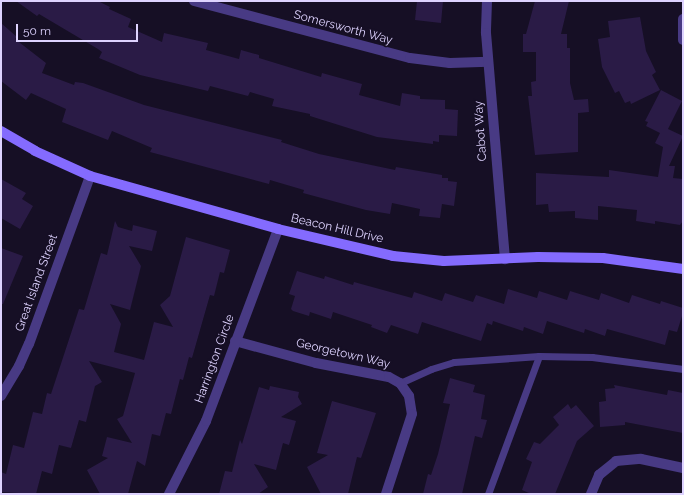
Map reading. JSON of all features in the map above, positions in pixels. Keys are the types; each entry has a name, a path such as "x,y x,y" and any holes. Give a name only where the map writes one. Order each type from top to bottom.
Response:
{"street":[{"name":"Somersworth Way","path":"194,1 410,58 450,63 488,62"},
{"name":"Cabot Way","path":"487,1 488,62 505,259"},
{"path":"683,19 683,40"},
{"name":"Beacon Hill Drive","path":"1,131 34,151 90,176 278,229 393,256 444,261 603,258 683,269"},
{"name":"Great Island Street","path":"1,396 19,366 29,344 90,176"},
{"name":"Harrington Circle","path":"169,494 206,421 278,229"},
{"name":"Georgetown Way","path":"235,341 316,363 389,377 400,383 409,396 412,414 386,494"},
{"path":"591,494 600,475 616,461 641,459 683,468"}],"lane":[{"path":"488,494 539,356"},
{"path":"400,383 431,369 454,362 539,356 592,357 683,369"}],"building":[{"path":"16,1 98,1 110,7 109,9 131,19 128,27 162,42 164,33 208,43 206,50 239,59 241,50 259,55 259,58 321,77 322,73 362,84 359,95 400,106 402,93 420,96 420,99 445,100 445,109 458,110 457,136 439,135 439,142 433,141 433,144 377,137 310,116 310,114 272,106 274,99 250,92 248,96 210,86 208,91 140,75 99,58 102,52 98,49 39,14 37,16"},
{"path":"417,1 443,1 441,23 415,20"},
{"path":"535,1 569,1 561,34 567,34 567,48 570,48 570,83 574,100 588,99 589,112 578,113 578,152 535,155 528,96 532,96 531,82 536,81 536,52 523,52 523,34 526,34"},
{"path":"640,17 646,51 656,72 652,75 660,90 631,104 630,101 625,103 619,91 615,93 602,67 598,39 610,37 608,21"},
{"path":"1,23 17,37 15,39 46,63 42,73 74,85 75,82 83,83 144,105 282,140 281,142 319,154 395,170 396,167 442,175 442,178 448,178 448,181 457,182 454,206 442,204 440,218 419,216 420,209 392,203 390,214 366,210 303,193 304,190 270,180 269,184 150,152 152,148 112,131 108,140 62,122 66,109 31,93 26,100 1,81"},
{"path":"661,90 682,101 668,129 683,136 669,166 675,166 673,178 683,179 683,221 680,225 655,221 655,224 636,221 637,210 598,206 598,220 575,218 575,211 549,212 548,204 536,205 536,173 609,177 609,170 658,177 663,147 655,143 660,133 646,126 648,122 645,121"},
{"path":"1,179 26,193 22,199 33,206 20,229 1,218"},
{"path":"115,221 118,227 132,231 133,225 157,231 152,251 129,246 141,266 130,310 110,304 121,324 114,352 144,360 154,322 173,327 160,305 170,296 186,237 230,250 224,273 220,272 214,296 210,295 192,358 189,357 183,380 180,379 171,414 166,413 160,436 152,434 145,466 137,461 128,494 100,494 87,470 108,458 102,456 107,437 132,443 117,419 123,416 135,373 89,361 102,382 95,386 86,422 79,420 71,448 59,445 52,474 42,471 36,494 1,492 1,472 6,474 13,445 24,448 33,412 42,414 47,393 51,394 79,309 84,310 101,253 107,255"},
{"path":"1,248 23,256 3,304 1,304"},
{"path":"297,271 324,279 325,276 353,285 354,282 412,298 414,292 442,301 445,293 473,302 476,295 504,304 508,289 537,298 539,291 567,300 570,291 599,300 601,293 629,303 632,295 660,304 661,301 683,308 683,313 677,332 669,330 665,345 607,329 605,336 585,329 584,333 547,321 543,334 524,327 523,331 493,321 492,325 487,323 481,341 422,322 418,334 391,325 387,333 371,327 372,325 333,312 331,319 310,312 309,316 293,311 291,309 295,296 289,294"},
{"path":"450,378 475,385 473,392 485,395 481,419 487,420 482,438 475,436 462,494 423,494 428,474 431,475 438,454 450,404 443,403"},
{"path":"614,385 667,395 668,390 683,393 683,433 625,422 625,425 600,427 599,402 606,401 605,389 615,388"},
{"path":"270,386 299,392 298,397 302,404 281,417 296,421 289,445 283,443 276,470 254,464 268,487 258,494 219,494 225,471 232,472 240,440 242,444 259,387 269,390"},
{"path":"332,401 376,413 361,458 357,457 348,494 321,494 307,467 328,455 317,453"},
{"path":"568,404 571,409 576,405 594,426 577,441 555,494 531,494 522,490 532,462 526,459 534,442 540,444 559,425 553,417"}]}
